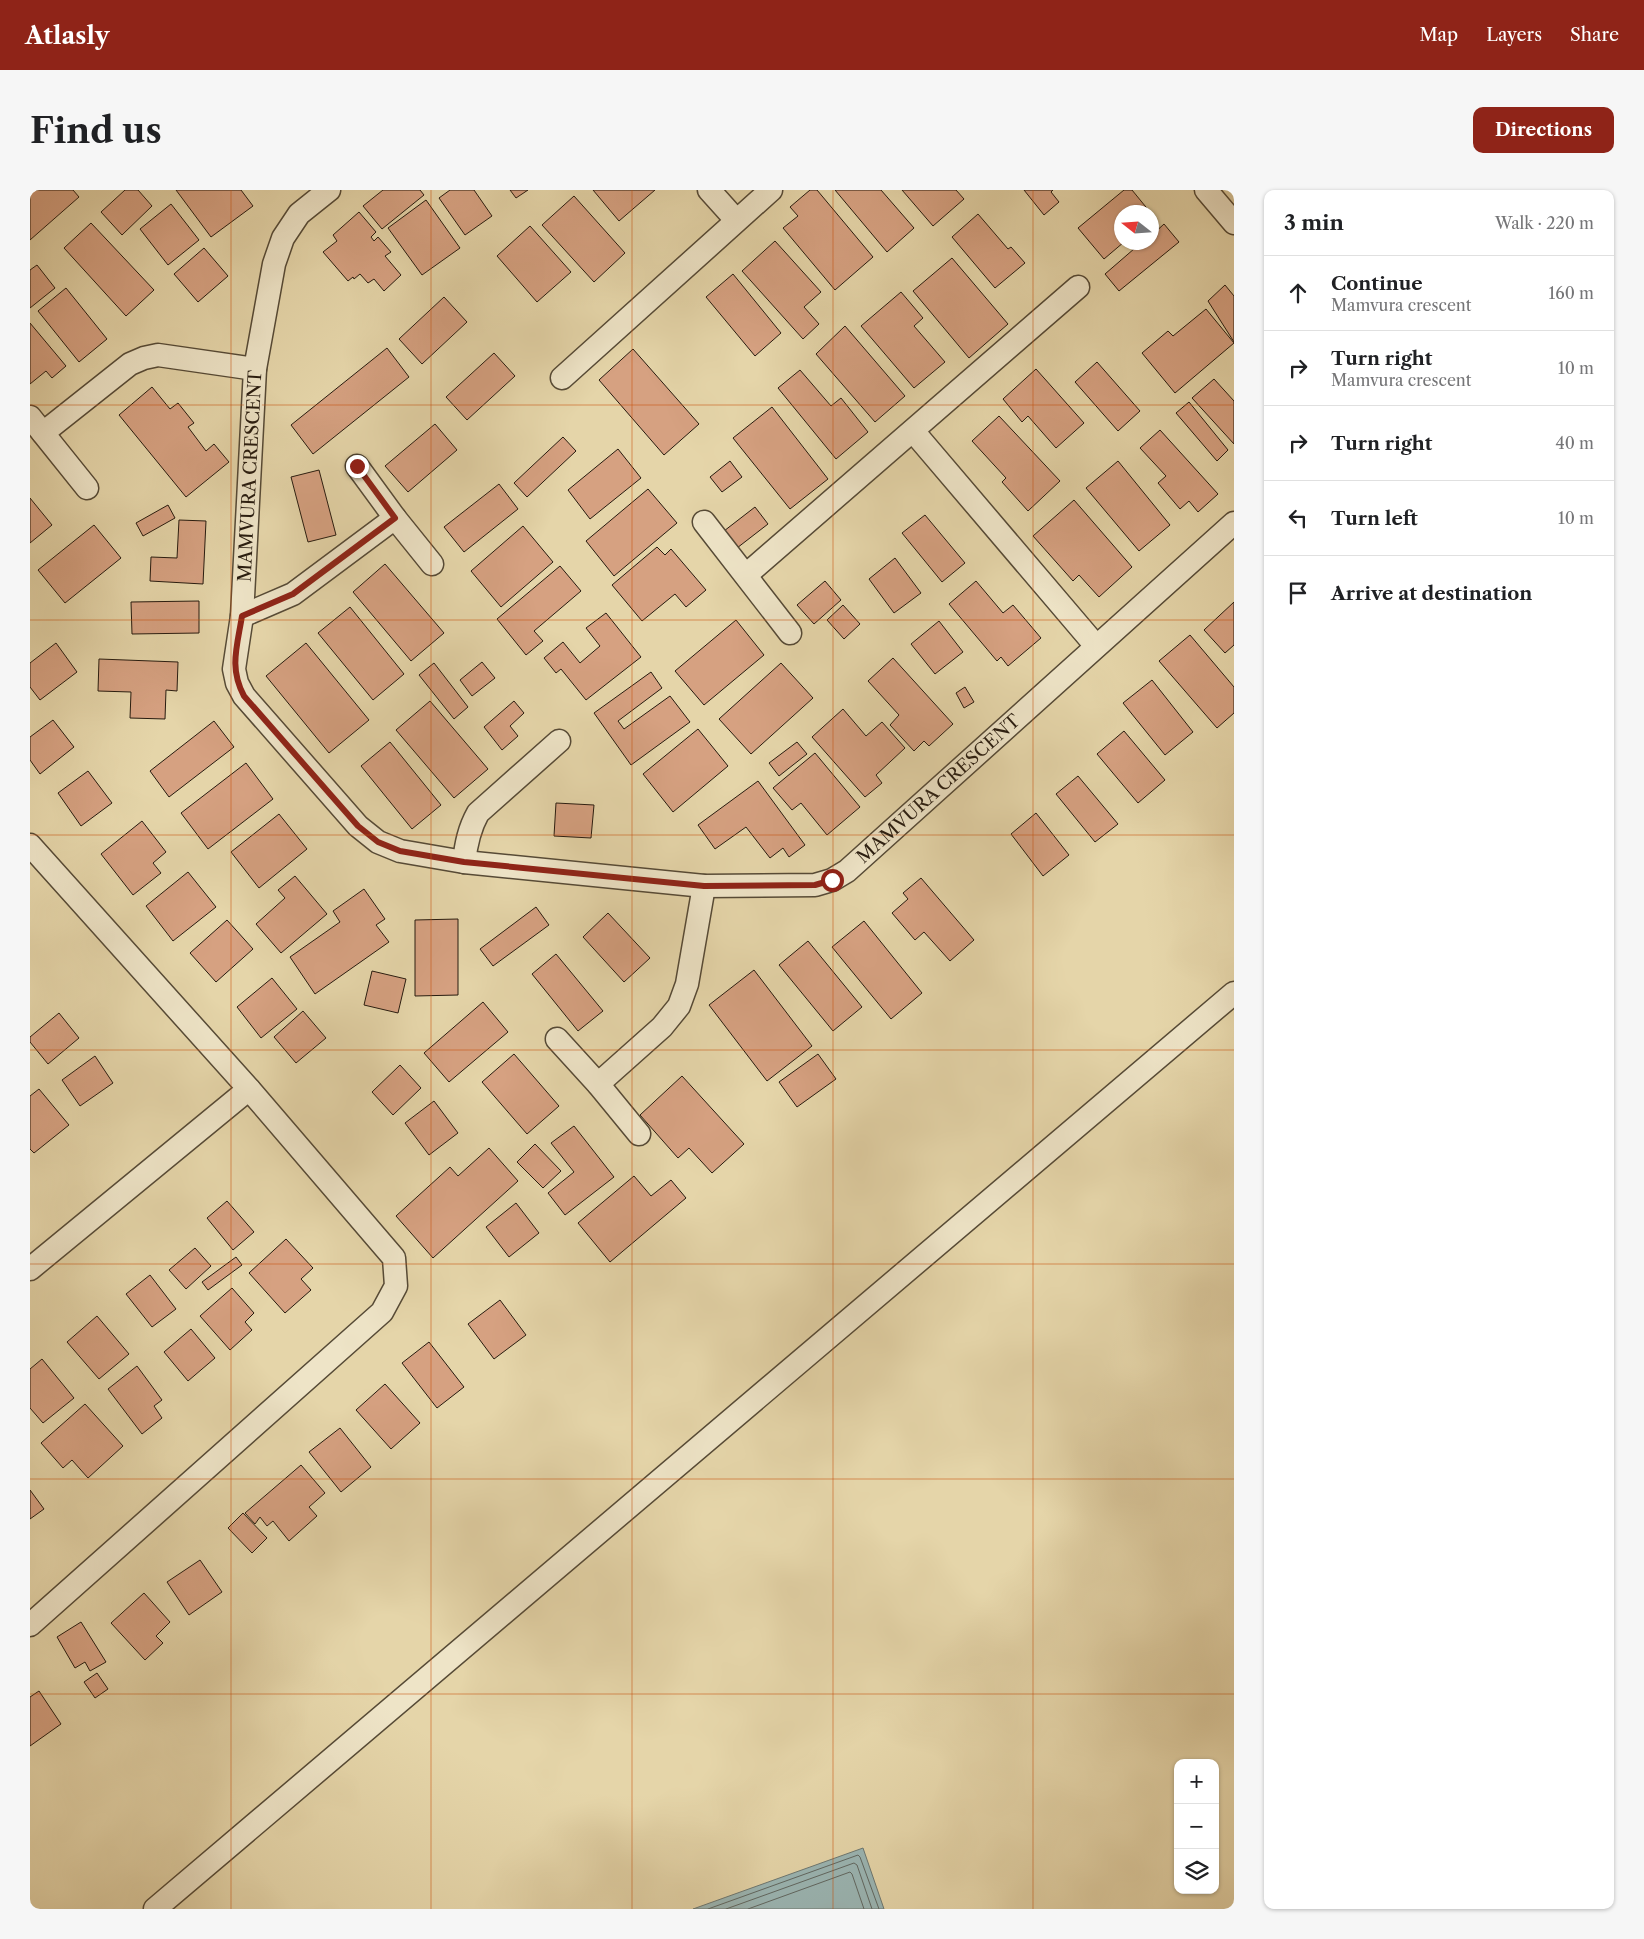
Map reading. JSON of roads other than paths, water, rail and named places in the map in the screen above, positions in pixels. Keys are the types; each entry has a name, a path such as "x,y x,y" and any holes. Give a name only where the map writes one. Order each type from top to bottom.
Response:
{"street":[{"name":"MAMVURA CRESCENT","path":"329,190 299,214 283,238 274,264 255,369 242,616 234,668 237,683 244,696 358,826 378,842 400,851 464,862 704,886 815,885 832,880 847,871 1234,523"},
{"path":"710,190 736,220"},
{"path":"562,378 771,190"},
{"path":"1206,190 1234,223"},
{"path":"746,575 1078,287"},
{"path":"88,488 36,425 130,364 144,358 158,355 255,369"},
{"path":"913,431 1096,646"},
{"path":"357,466 432,564"},
{"path":"242,616 293,594 395,518"},
{"path":"704,522 790,633"},
{"path":"464,862 468,836 478,813 559,741"},
{"path":"30,845 248,1089 394,1258 396,1286 382,1312 30,1625"},
{"path":"598,1084 662,1026 679,1006 687,984 704,886"},
{"path":"155,1909 1234,993"},
{"path":"557,1039 598,1084 639,1134"},
{"path":"31,1266 248,1089"}],"water":[{"path":"863,1848 884,1909 693,1909"}]}
